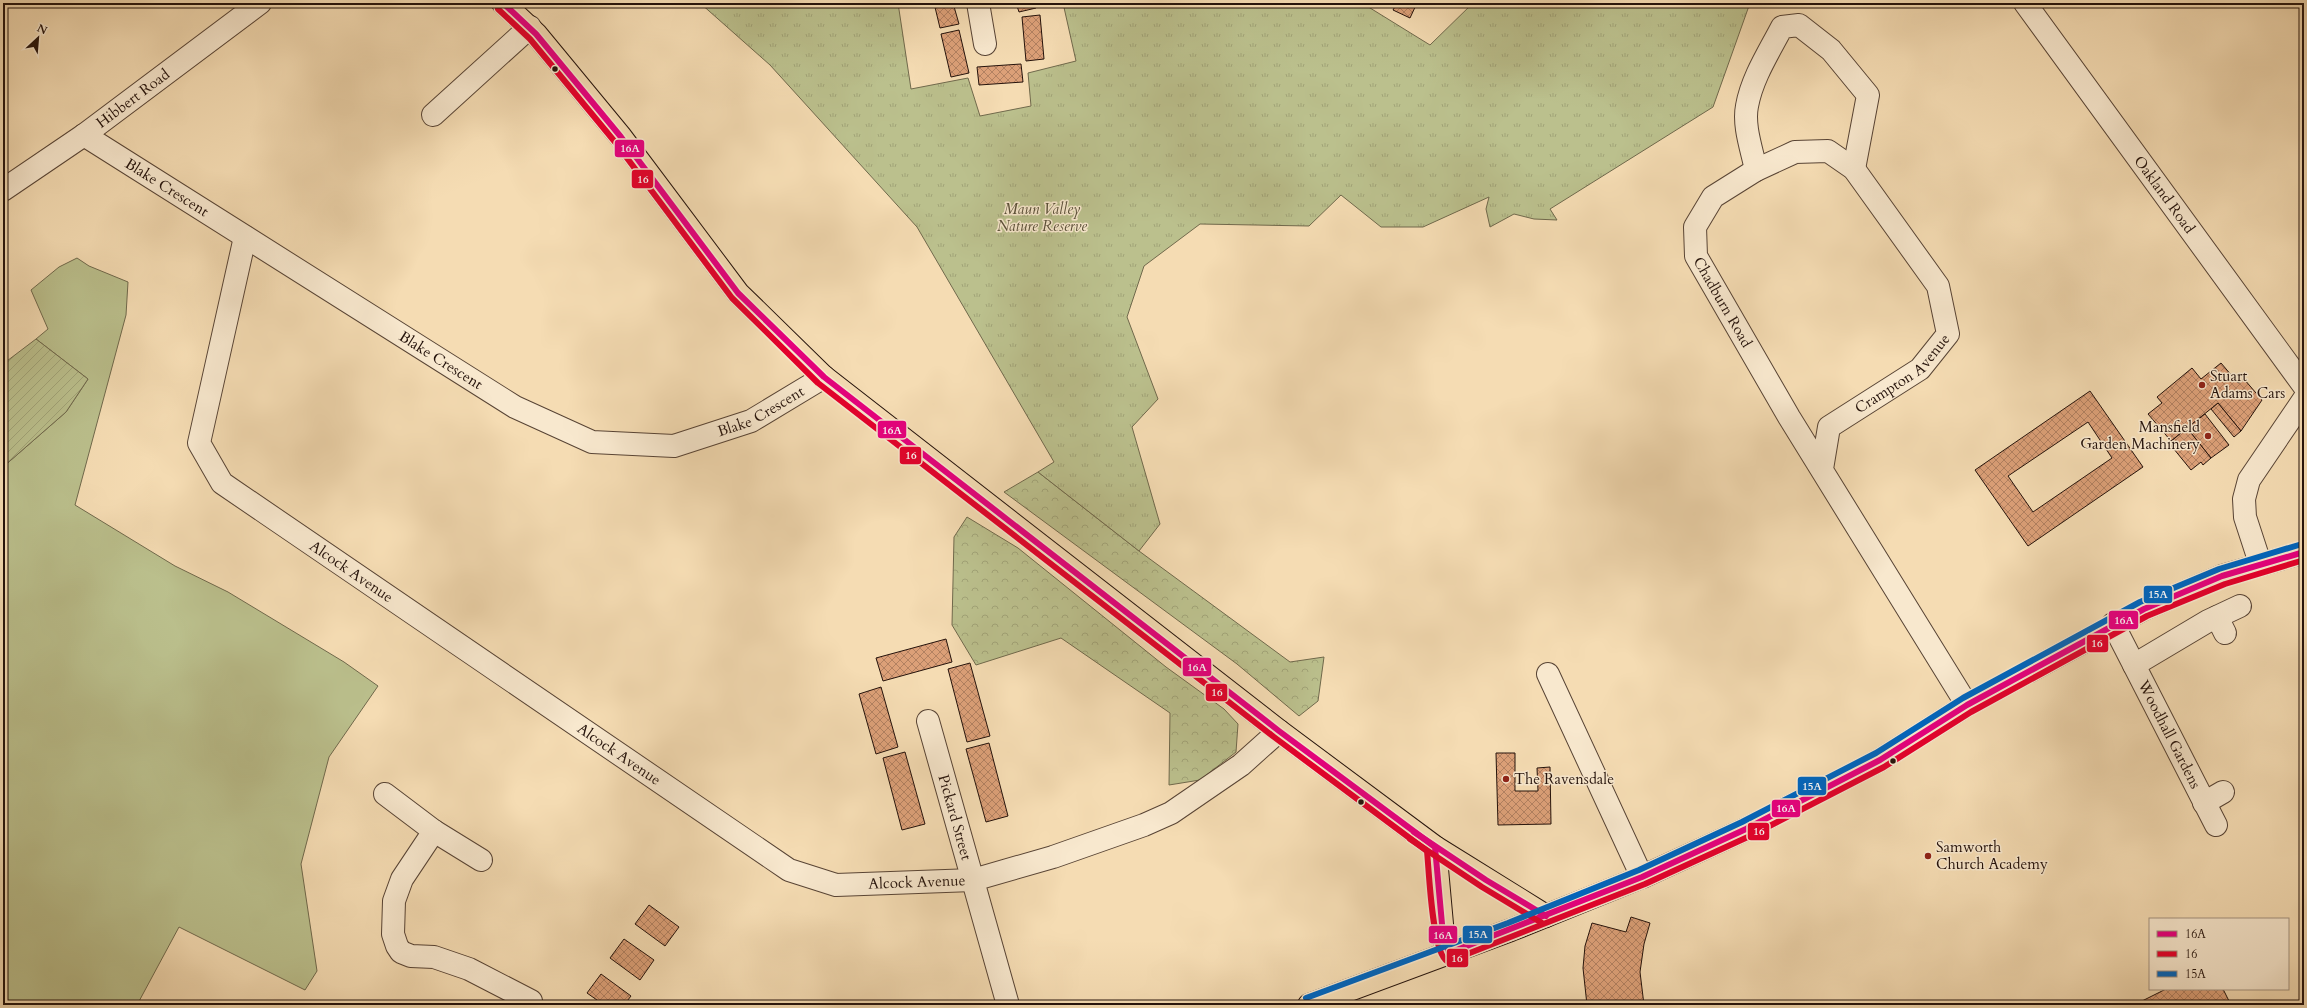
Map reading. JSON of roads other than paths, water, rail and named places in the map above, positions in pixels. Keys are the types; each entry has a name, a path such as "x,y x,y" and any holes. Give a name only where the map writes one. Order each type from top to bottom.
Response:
{"main road":[{"path":"503,3 530,27 621,137 738,293 824,376 1279,730 1435,847 1546,916"},
{"path":"1309,1005 1511,930 1642,877 1746,829 1880,760 1967,705 2114,624 2222,576 2260,563 2304,552"},
{"path":"1435,847 1443,935 1449,953"},
{"path":"1500,888 1508,911 1511,930"}],"street":[{"name":"Hibbert Road","path":"3,190 84,135 260,3"},
{"path":"978,3 985,44"},
{"name":"Oakland Road","path":"2025,3 2304,386"},
{"path":"1756,170 1747,129 1746,107 1758,73 1782,27 1799,25 1831,50 1868,95 1854,169"},
{"path":"433,115 530,27"},
{"name":"Blake Crescent","path":"84,135 515,407 592,442 674,446 751,421 824,376"},
{"name":"Chadburn Road","path":"1854,169 1828,151 1795,152 1756,170 1713,197 1694,227 1696,256 1789,417 1967,705"},
{"name":"Crampton Avenue","path":"1829,427 1920,369 1948,334 1938,286 1854,169"},
{"name":"Alcock Avenue","path":"245,237 199,443 222,483 789,870 836,884 974,880 1130,830 1171,813 1241,765 1279,730"},
{"path":"2260,563 2245,517 2244,499 2249,480 2304,399"},
{"path":"1789,417 1811,425 1829,427 1822,469"},
{"name":"Woodhall Gardens","path":"2134,665 2221,625 2240,606"},
{"name":"Woodhall Gardens","path":"2114,624 2216,825"},
{"path":"1548,674 1642,877"},
{"name":"Pickard Street","path":"928,721 1008,1005"},
{"name":"Woodhall Gardens","path":"2204,803 2223,792"},
{"path":"385,794 434,830 482,860"},
{"path":"434,830 402,879 394,901 393,934 397,946 401,952 411,956 434,957 469,970 532,1004"}],"place":[{"name":"Stuart Adams Cars","path":"2202,385"},
{"name":"Mansfield Garden Machinery","path":"2208,436"},
{"name":"The Ravensdale","path":"1506,779"},
{"name":"Samworth Church Academy","path":"1928,856"}],"park label":[{"name":"Maun Valley Nature Reserve","path":"1042,218"}]}
